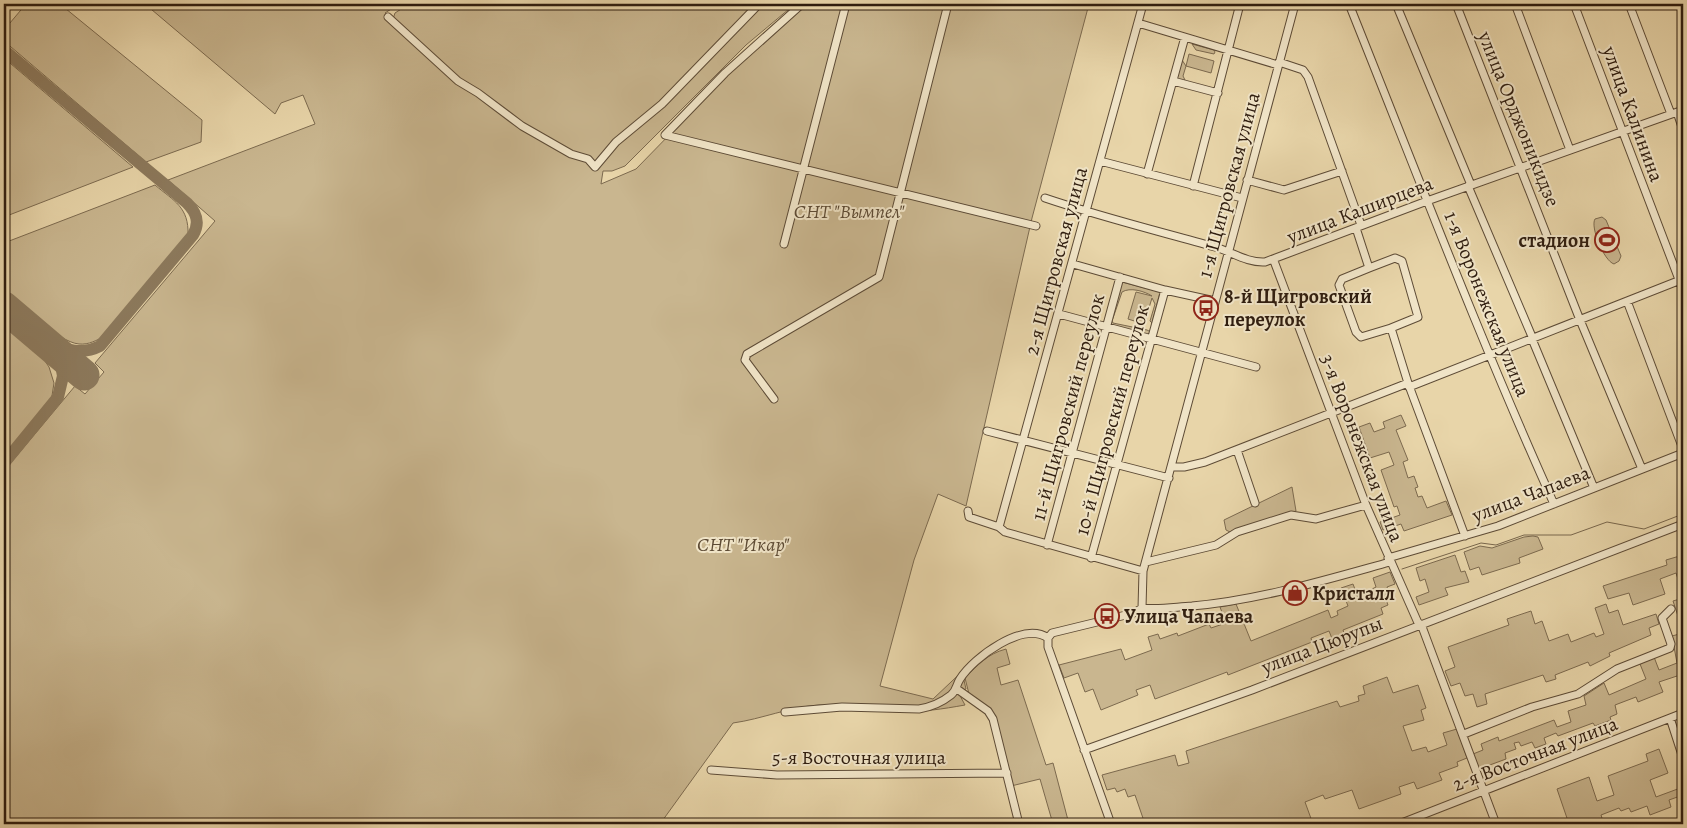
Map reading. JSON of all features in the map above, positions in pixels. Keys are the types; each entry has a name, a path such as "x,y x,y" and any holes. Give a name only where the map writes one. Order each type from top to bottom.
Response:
{"street":[{"path":"388,18 458,81 478,93 522,126 571,154 588,159 595,167 616,142 662,104 758,4"},
{"path":"802,4 725,72 665,135 1036,226"},
{"path":"784,244 846,4"},
{"path":"774,399 745,360 747,354 879,278 948,4"},
{"name":"2-я Щигровская улица","path":"999,527 1144,4"},
{"path":"1193,186 1240,4"},
{"name":"1-я Щигровская улица","path":"1142,608 1143,571 1242,198 1296,4"},
{"name":"1-я Воронежская улица","path":"1349,4 1490,355 1554,504"},
{"path":"1396,4 1594,488"},
{"name":"улица Орджоникидзе","path":"1456,4 1580,320 1642,469"},
{"path":"1515,4 1570,150"},
{"name":"улица Калинина","path":"1574,4 1624,131 1649,206 1681,280 1683,290"},
{"path":"1629,4 1677,112 1683,130"},
{"path":"1138,24 1228,51 1303,70 1308,77 1342,171 1369,268"},
{"path":"1147,174 1185,37"},
{"path":"1173,81 1218,93"},
{"name":"улица Каширцева","path":"1045,198 1087,212 1228,251 1256,263 1274,261 1427,201 1677,112"},
{"path":"1100,161 1242,198"},
{"path":"1247,180 1284,190 1342,171"},
{"path":"1395,258 1402,260 1418,317 1391,328 1358,336 1339,285 1342,279 1369,268 1395,258"},
{"name":"3-я Воронежская улица","path":"1274,261 1330,414 1389,560 1420,624 1464,734 1496,824"},
{"path":"1072,264 1165,290 1215,301"},
{"name":"11-й Щигровский переулок","path":"1047,545 1120,277"},
{"path":"1172,467 1192,466 1237,450 1532,339 1681,280"},
{"name":"10-й Щигровский переулок","path":"1091,558 1165,290"},
{"path":"1627,301 1683,449"},
{"path":"1059,314 1256,367"},
{"path":"1391,328 1409,385 1465,536"},
{"path":"987,431 1169,478"},
{"path":"1237,450 1254,503"},
{"name":"улица Чапаева","path":"1048,638 1060,630 1134,613 1142,608 1154,609 1234,600 1293,588 1465,536 1554,504 1683,453"},
{"path":"1146,562 1216,545 1237,532 1291,515 1316,519 1366,505"},
{"path":"968,511 969,517 975,521 999,527 1005,532 1091,558 1143,571"},
{"name":"улица Цюрупы","path":"1084,750 1252,690 1683,524"},
{"path":"1464,734 1532,707 1578,694 1617,669 1670,648 1672,644 1662,618 1671,609"},
{"path":"785,712 842,707 931,708 957,690 960,679 984,654 1007,639 1043,634 1048,638 1048,647 1111,824"},
{"path":"957,690 988,711 993,719 1019,824"},
{"name":"2-я Восточная улица","path":"1399,824 1485,792 1683,713"},
{"path":"1670,718 1683,758"},
{"name":"5-я Восточная улица","path":"711,770 777,775 1007,773"}],"green space":[{"path":"26,4 60,4 202,120 201,142 146,162 4,41 4,30"},
{"path":"145,4 399,4 385,13 393,19 395,13 409,4 795,4 746,45 625,166 612,171 603,171 601,184 636,169 754,48 805,4 1089,4 1032,218 966,506 938,494 914,560 880,686 933,699 969,665 963,676 966,689 958,692 965,705 900,712 819,705 797,708 733,723 660,824 4,824 4,471 75,386 85,394 104,372 95,363 215,221 168,180 315,124 303,95 281,103 275,114"},
{"path":"1192,44 1214,50 1215,52 1214,54 1196,50"},
{"path":"1189,54 1214,61 1211,73 1186,66"},
{"path":"4,58 133,167 4,217"},
{"path":"1182,60 1186,66 1183,76 1184,83 1176,81"},
{"path":"155,185 174,200 183,211 188,225 188,235 105,336 86,344 70,342 60,337 29,312 4,288 4,243"},
{"name":"стадион","path":"1602,217 1606,220 1621,256 1619,261 1614,264 1610,262 1602,251 1594,229 1595,219"},
{"path":"1122,282 1160,292 1152,323 1150,321 1155,304 1152,298 1144,324 1128,319 1136,292 1152,296 1133,290 1122,292 1112,321 1113,323 1147,330 1151,332 1149,336 1110,326"},
{"path":"4,325 43,358 49,367 54,383 51,402 4,459"},
{"path":"1401,415 1406,426 1396,430 1408,460 1403,462 1408,478 1414,476 1418,487 1415,488 1418,497 1422,496 1427,508 1446,501 1452,515 1404,531 1401,524 1383,530 1380,522 1400,515 1397,506 1394,507 1381,470 1394,465 1389,452 1370,458 1359,427 1370,423 1374,432 1385,428 1383,422"},
{"path":"1292,487 1296,511 1230,532 1226,530 1224,520"},
{"path":"1524,537 1538,537 1543,549 1519,558 1520,563 1482,575 1479,567 1470,570 1464,552 1480,546 1492,548"},
{"path":"1455,555 1461,572 1465,571 1469,582 1445,588 1448,595 1419,605 1416,597 1429,592 1425,579 1420,581 1416,568"},
{"path":"1683,555 1683,595 1676,573 1660,579 1665,594 1633,605 1629,593 1608,599 1603,586 1667,565 1666,560"},
{"path":"1390,572 1395,584 1387,587 1389,593 1384,595 1388,605 1381,608 1383,614 1343,630 1345,636 1333,641 1329,631 1311,638 1312,642 1228,675 1227,672 1155,699 1150,685 1136,690 1138,695 1101,710 1093,689 1085,692 1078,673 1064,678 1059,665 1121,649 1125,660 1152,650 1148,637 1158,634 1160,639 1177,633 1178,636 1209,624 1211,628 1226,623 1220,607 1236,604 1251,641 1328,610 1331,618 1338,615 1337,611 1348,606 1341,588 1353,584 1359,600 1374,594 1372,589 1376,587 1373,578"},
{"path":"1683,598 1683,627 1682,628 1673,601"},
{"path":"1606,604 1609,613 1618,610 1623,625 1656,614 1659,624 1649,628 1651,635 1609,653 1610,656 1590,666 1588,662 1555,675 1556,679 1546,682 1543,675 1485,694 1487,704 1477,707 1473,694 1465,696 1460,683 1451,686 1445,671 1455,667 1448,647 1509,625 1507,619 1531,611 1535,624 1542,621 1549,641 1568,634 1571,642 1594,633 1596,637 1604,634 1595,608"},
{"path":"1683,633 1683,674 1659,682 1663,692 1638,702 1636,697 1615,705 1617,714 1610,717 1611,720 1595,726 1593,723 1558,736 1556,733 1544,738 1546,744 1535,748 1532,742 1521,746 1519,742 1514,743 1516,749 1505,753 1506,759 1479,769 1473,754 1483,750 1481,744 1498,737 1499,741 1554,720 1557,727 1571,722 1568,711 1586,705 1584,696 1604,683 1609,695 1646,679 1640,664 1654,657 1659,670 1677,663 1672,636"},
{"path":"1006,649 1010,664 997,668 1001,685 1018,680 1046,765 1053,763 1069,824 1053,824 1040,779 1011,786 995,717 969,694 965,678 988,657"},
{"path":"1387,677 1393,693 1418,685 1426,708 1421,710 1424,720 1403,726 1412,751 1426,747 1428,752 1447,745 1443,733 1457,729 1467,758 1457,762 1458,766 1439,773 1442,780 1417,789 1414,782 1399,787 1401,794 1359,809 1352,790 1325,799 1323,795 1305,802 1313,824 1145,824 1135,795 1128,797 1125,789 1117,792 1115,788 1107,790 1102,775 1175,755 1178,766 1189,763 1186,751 1337,701 1340,707 1359,701 1358,696 1365,694 1363,686"},
{"path":"1659,749 1668,773 1650,780 1656,797 1683,787 1683,795 1669,800 1671,807 1650,815 1647,806 1631,812 1629,808 1621,811 1619,808 1601,815 1603,821 1595,824 1569,824 1557,789 1589,777 1597,801 1614,795 1608,776 1648,761 1646,754"}],"waterway":[{"path":"1402,569 1481,543 1496,545 1524,535 1571,535 1607,522 1644,529 1683,514"}],"taxiway":[{"path":"4,50 187,203 193,211 197,222 193,235 100,346 81,351 68,350 48,344"},
{"path":"4,463 58,397 63,376 59,354"}],"runway":[{"path":"4,307 84,375"}],"place":[{"name":"стадион","path":"1607,240"},
{"name":"8-й Щигровский переулок","path":"1206,308"},
{"name":"Кристалл","path":"1295,593"},
{"name":"Улица Чапаева","path":"1107,616"}],"park label":[{"name":"СНТ \"Вымпел\"","path":"849,211"},
{"name":"СНТ \"Икар\"","path":"743,544"}]}
